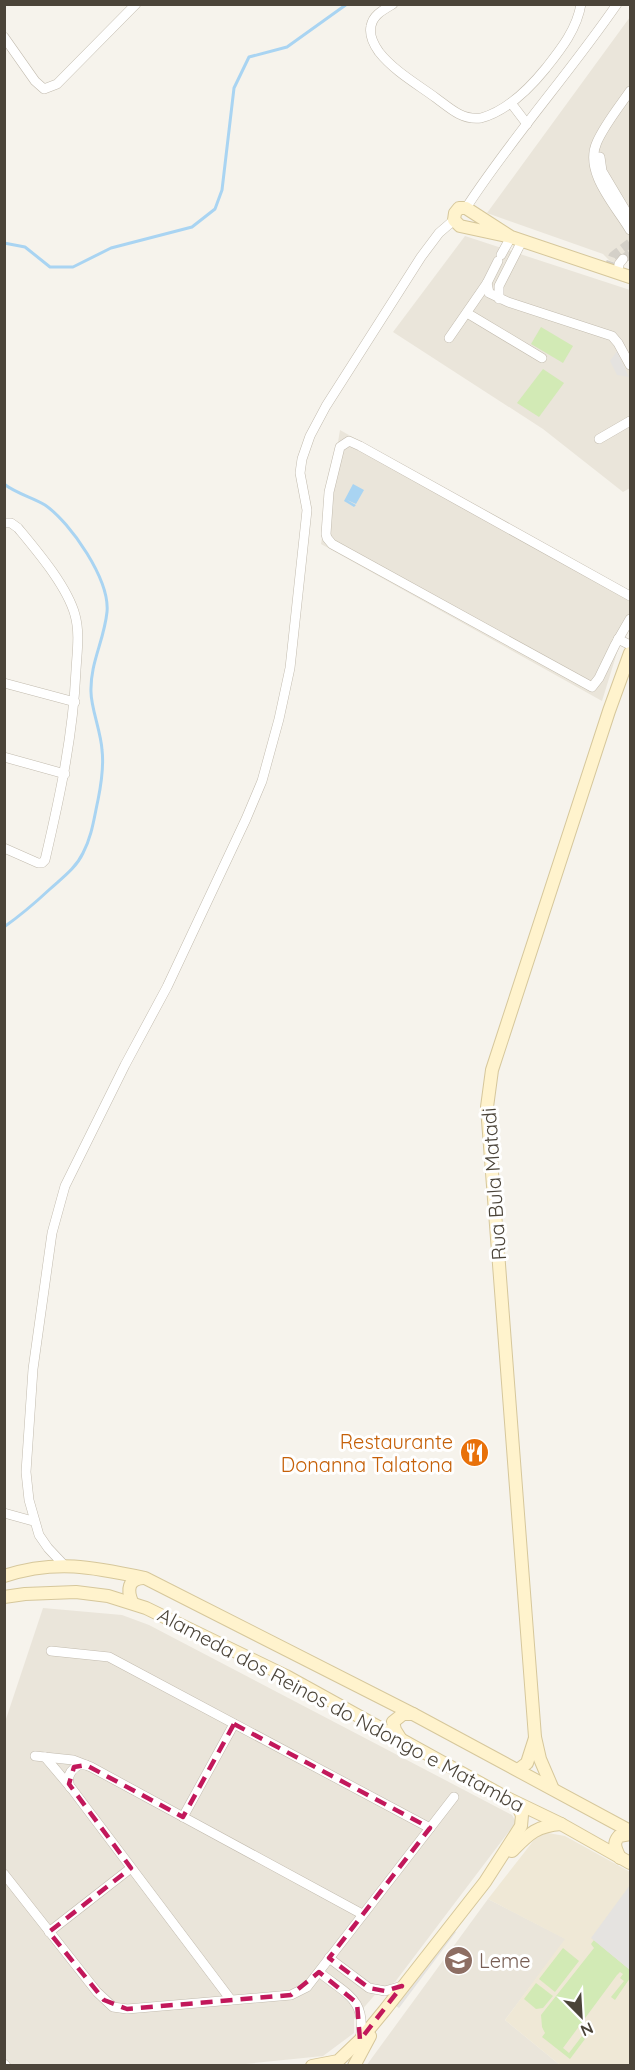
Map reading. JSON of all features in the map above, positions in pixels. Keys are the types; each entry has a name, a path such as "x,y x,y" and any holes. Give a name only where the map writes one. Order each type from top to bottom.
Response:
{"street":[{"path":"4,37 35,81 44,88 49,88 57,84 136,4"},
{"path":"393,4 373,19 370,29 372,40 378,50 388,62 459,114 469,118 480,118 511,103 536,80 566,42 581,4"},
{"path":"466,208 490,172 583,54 618,4"},
{"path":"630,91 596,144 593,158 596,174 630,230"},
{"path":"630,102 601,146 599,160 602,171 630,218"},
{"path":"511,103 527,124"},
{"path":"64,1565 48,1548 33,1521 26,1472 33,1369 52,1233 65,1186 124,1065 167,987 262,781 290,668 307,510 300,473 302,459 310,436 326,406 421,258 439,233 454,220 459,208 466,208 516,239"},
{"path":"454,220 460,226 516,239 624,275"},
{"path":"449,338 487,283 499,260 516,239"},
{"path":"499,299 499,286 509,269 516,239"},
{"path":"623,259 619,264 624,275"},
{"path":"499,260 505,269 509,269"},
{"path":"487,283 489,293 499,299 612,336 630,366"},
{"path":"467,313 542,358"},
{"path":"599,439 630,421"},
{"path":"630,596 360,446 349,441 340,447 329,492 326,534 332,544 586,686 594,686 630,619"},
{"path":"4,523 10,523 18,528 63,588 75,615 78,640 75,702 65,774 45,860 38,863 4,848"},
{"path":"616,642 630,645"},
{"path":"616,642 630,653"},
{"name":"Rua Bula Matadi","path":"552,1788 540,1760 535,1737 487,1107 492,1070 630,653"},
{"path":"4,682 75,702"},
{"path":"4,757 65,774"},
{"path":"4,1513 33,1521"},
{"name":"Alameda dos Reinos do Ndongo e Matamba","path":"4,1576 42,1566 64,1565 113,1571 145,1578 413,1714 552,1788 630,1833"},
{"path":"132,1602 128,1589 130,1584 138,1578 145,1578"},
{"name":"Alameda dos Reinos do Ndongo e Matamba","path":"4,1597 46,1592 76,1592 132,1602 286,1676 625,1860"},
{"path":"51,1651 109,1657 430,1828"},
{"path":"400,1739 394,1730 393,1722 403,1714 413,1714"},
{"path":"183,1817 234,1724"},
{"name":"Rua Bula Matadi","path":"518,1770 527,1763 535,1737"},
{"path":"35,1756 73,1760 91,1767 362,1914"},
{"path":"45,1757 72,1789 231,2000"},
{"path":"72,1789 68,1779 71,1771 79,1765 91,1767"},
{"path":"4,1874 104,2000 113,2007 126,2009 291,1995 307,1987 454,1797"},
{"path":"312,2066 346,2060 353,2066 402,1986 491,1873 521,1826 522,1815 519,1809 507,1798"},
{"path":"491,1873 534,1830 545,1825 561,1824"},
{"path":"625,1860 615,1847 615,1842 619,1836 630,1833"},
{"path":"49,1932 132,1868"},
{"path":"329,1958 369,1988 384,1991 402,1986"},
{"path":"319,1972 357,2003 362,2019 360,2040"},
{"path":"357,2003 369,1988"},
{"path":"336,2063 384,2012"}],"highlighted area":[{"path":"234,1724 430,1828 329,1958 369,1988 385,1991 402,1986 360,2040 357,2003 319,1972 291,1995 127,2009 104,2000 49,1932 131,1868 69,1784 74,1767 86,1765 183,1817"}],"shaded area":[{"path":"630,17 630,260 619,264 610,261 603,254 487,213"},
{"path":"465,236 630,290 630,488 623,492 543,429 393,332"},
{"path":"617,351 629,377 617,375 610,361"},
{"path":"340,430 630,594 630,624 620,643 602,701 321,544"},
{"path":"43,1608 122,1615 149,1625 512,1815 516,1822 395,1982 379,1990 354,2019 354,2033 323,2056 226,2066 5,2066 5,1722"},
{"path":"548,1833 565,1836 630,1872 630,2065 560,2065 505,2020 565,1939 488,1899 534,1840"},
{"path":"630,1885 630,1970 591,1938"},
{"path":"488,1899 566,1939 505,2020 560,2065 366,2066"},
{"path":"453,1930 456,1932 399,2008 396,2006"}],"green space":[{"path":"541,327 573,346 563,363 531,344"},
{"path":"543,369 564,383 539,417 517,403"},
{"path":"594,1940 630,1970 630,1978 615,2000 611,1997 624,1981 620,1978 623,1974 620,1972 617,1975 563,2048 569,2053 582,2036 585,2039 570,2059 542,2037 545,2033 541,2015 594,1948 591,1944"},
{"path":"563,1948 579,1961 555,1992 539,1979"},
{"path":"536,1983 553,1996 543,2008 536,2009 524,1999"}],"water":[{"path":"353,484 364,490 356,504 347,500 356,505 354,507 344,501"}],"waterway":[{"path":"4,243 25,247 50,267 73,267 111,248 192,227 215,209 222,190 234,88 249,57 287,47 347,4"},
{"path":"4,484 45,505 77,538 96,569 106,599 107,612 91,681 91,698 103,762 89,840 77,863 28,909 4,927"}],"tunnel":[{"path":"608,270 613,256 630,243"},
{"path":"623,259 630,254"}],"place":[{"name":"Restaurante Donanna Talatona","path":"474,1453"},
{"name":"Leme","path":"458,1961"}]}
